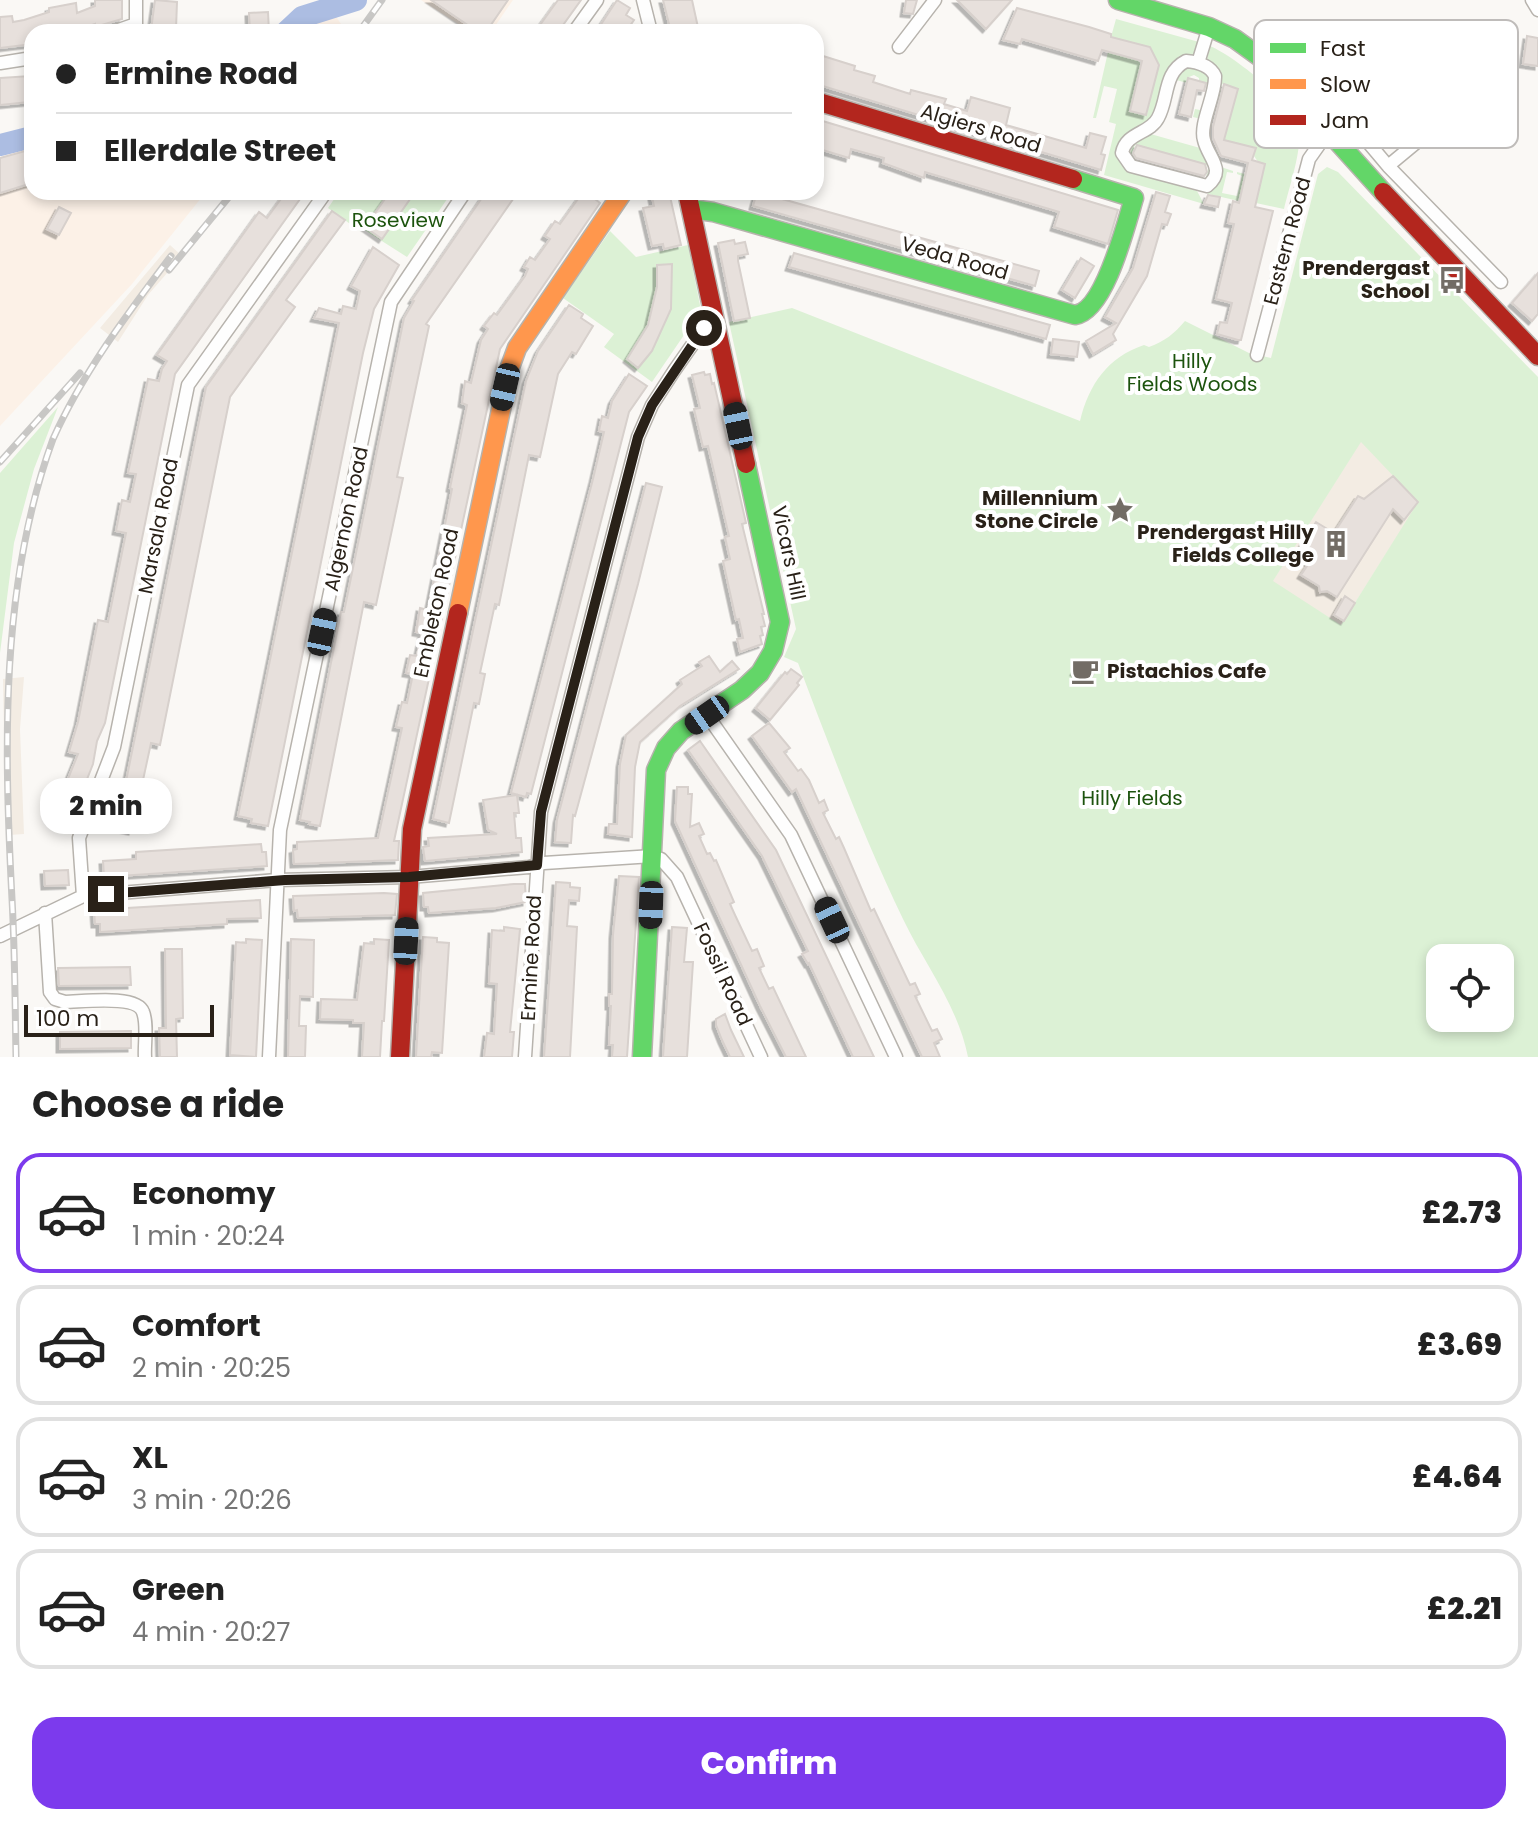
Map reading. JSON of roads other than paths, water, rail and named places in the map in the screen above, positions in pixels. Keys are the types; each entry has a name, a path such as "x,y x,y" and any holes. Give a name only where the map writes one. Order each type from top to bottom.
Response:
{"street":[{"path":"136,0 136,24"},
{"path":"580,24 597,0"},
{"path":"643,0 649,24"},
{"path":"899,47 935,0"},
{"path":"1118,0 1209,27 1235,39 1254,53"},
{"path":"1532,0 1538,10"},
{"path":"1198,63 1209,27"},
{"path":"0,63 24,59"},
{"path":"1186,61 1198,63 1212,69 1215,81 1203,137 1215,161 1217,173 1207,186 1131,166 1122,153 1126,141 1156,121 1169,78 1176,68 1186,61"},
{"name":"Algiers Road","path":"824,103 1134,198"},
{"name":"Eastern Road","path":"1257,355 1305,170 1317,148"},
{"path":"1344,148 1538,356"},
{"path":"1373,148 1501,282"},
{"path":"1388,166 1410,148"},
{"name":"Veda Road","path":"689,201 713,212 1075,315 1088,310 1114,266 1134,198"},
{"name":"Marsala Road","path":"83,896 79,838 114,747 188,385 320,200"},
{"name":"Algernon Road","path":"269,1057 280,830 391,302 460,200"},
{"name":"Embleton Road","path":"400,1057 412,829 510,367 517,348 618,200"},
{"name":"Vicars Hill","path":"642,1057 656,770 660,757 677,736 760,674 777,643 780,622 689,201"},
{"name":"Ermine Road","path":"525,1057 541,812 638,437 652,405 674,371 704,328 716,323"},
{"path":"707,715 791,835 896,1057"},
{"path":"0,936 83,896 277,880 409,877 653,856"},
{"name":"Fossil Road","path":"653,856 661,859 677,877 761,1057"},
{"path":"45,913 50,992 55,999 65,1002 129,1001 139,1005 144,1014 145,1057"}],"waterway":[{"path":"295,24 302,17 356,0"},
{"path":"0,145 24,139"}],"railway":[{"path":"365,24 382,0"},
{"path":"169,270 226,200"},
{"path":"16,1057 7,724 15,608 23,550 36,494 53,439 65,414 107,344 171,256"},
{"path":"0,462 80,373"}],"place":[{"name":"Prendergast School","path":"1452,280"},
{"name":"Millennium Stone Circle","path":"1120,510"},
{"name":"Prendergast Hilly Fields College","path":"1336,544"},
{"name":"Pistachios Cafe","path":"1085,671"}],"park label":[{"name":"Roseview","path":"398,220"},
{"name":"Hilly Fields Woods","path":"1192,372"},
{"name":"Hilly Fields","path":"1132,798"}]}
